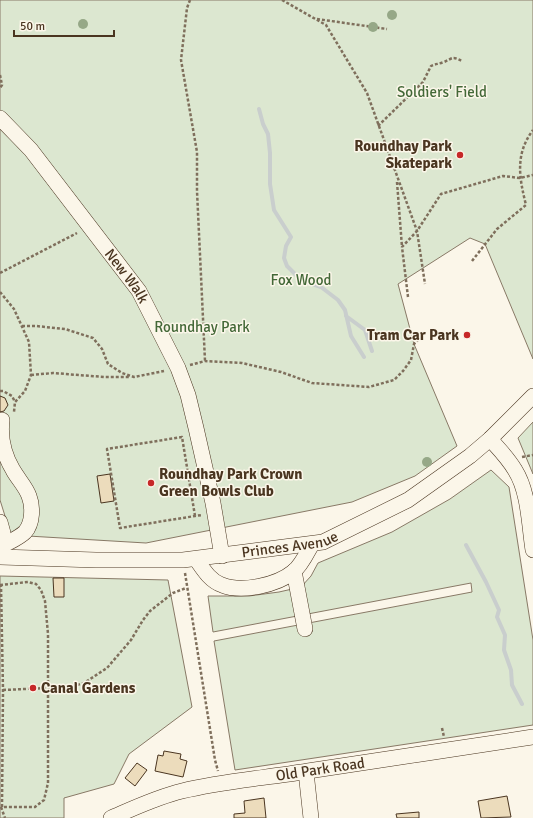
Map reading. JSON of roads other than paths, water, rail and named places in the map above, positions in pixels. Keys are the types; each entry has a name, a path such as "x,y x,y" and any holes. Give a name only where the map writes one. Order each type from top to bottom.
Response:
{"street":[{"name":"New Walk","path":"0,118 32,150 139,291 178,368 188,395 215,513 222,556"},
{"name":"Princes Avenue","path":"1,554 96,560 190,560 323,542 408,500 470,456 490,439 533,396"},
{"path":"1,554 26,530 30,522 32,511 29,496 13,470 6,455 0,430 2,420"},
{"path":"490,439 508,459 516,471 524,492 533,550"},
{"path":"0,522 3,533 1,554"},
{"path":"190,560 209,577 221,585 238,588 265,586 284,578 294,571 312,544"},
{"path":"294,571 305,629"},
{"name":"Old Park Road","path":"111,818 140,805 181,791 222,783 306,772 453,748 533,737"},
{"path":"306,772 311,818"}],"waterway":[{"path":"259,109 263,124 268,134 270,153 270,184 274,210 291,237 286,246 284,258 287,266 301,280 321,287 338,300 345,310 351,336 364,357"},
{"path":"346,316 365,330 372,351"},
{"path":"466,545 499,610 497,617 505,635 504,650 511,670 512,685 522,704"}],"place":[{"name":"Roundhay Park Skatepark","path":"460,155"},
{"name":"Tram Car Park","path":"467,335"},
{"name":"Roundhay Park Crown Green Bowls Club","path":"151,483"},
{"name":"Canal Gardens","path":"33,688"}],"park label":[{"name":"Soldiers' Field","path":"442,92"},
{"name":"Fox Wood","path":"301,280"},
{"name":"Roundhay Park","path":"202,327"}]}
